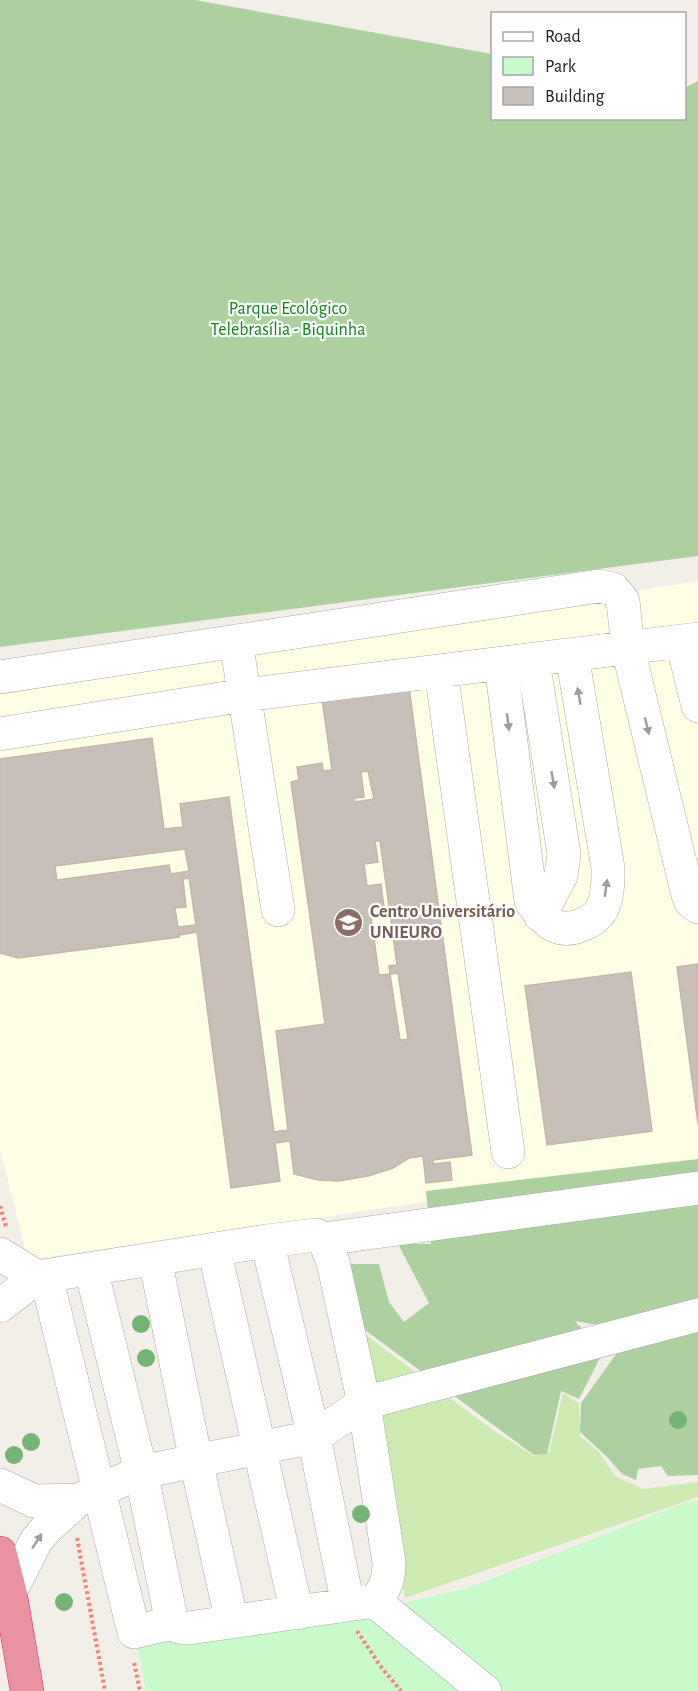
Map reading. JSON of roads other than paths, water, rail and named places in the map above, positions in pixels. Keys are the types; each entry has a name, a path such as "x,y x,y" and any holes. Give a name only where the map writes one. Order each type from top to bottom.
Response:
{"highway":[{"path":"0,1553 9,1614 27,1691"}],"lane":[{"path":"0,676 600,586 613,589 623,601 628,649 688,895 691,902 698,906"},
{"path":"0,734 245,695 690,640 698,706"},
{"path":"237,641 278,910"},
{"path":"501,664 531,901 540,915 550,924 572,929 591,921 601,911 608,891 608,868 572,655"},
{"path":"533,660 564,854 561,876 540,915"},
{"path":"441,671 508,1152"},
{"path":"0,1306 41,1277 267,1241 316,1235 324,1239 698,1188"},
{"path":"0,1254 41,1277 88,1496 134,1632 172,1623 179,1627 189,1628 361,1603 383,1592 389,1573 389,1562 363,1403 333,1262 324,1239"},
{"path":"267,1241 314,1437 361,1603 436,1653 485,1691"},
{"path":"214,1249 297,1612"},
{"path":"155,1259 196,1461 232,1622"},
{"path":"91,1269 141,1472 172,1623"},
{"path":"9,1614 36,1541 46,1529 88,1496 141,1472 314,1437 363,1403 698,1315"},
{"path":"0,1485 34,1501 88,1496"}],"place":[{"name":"Centro Universitário UNIEURO","path":"349,922"}],"park label":[{"name":"Parque Ecológico Telebrasília - Biquinha","path":"288,319"}]}
